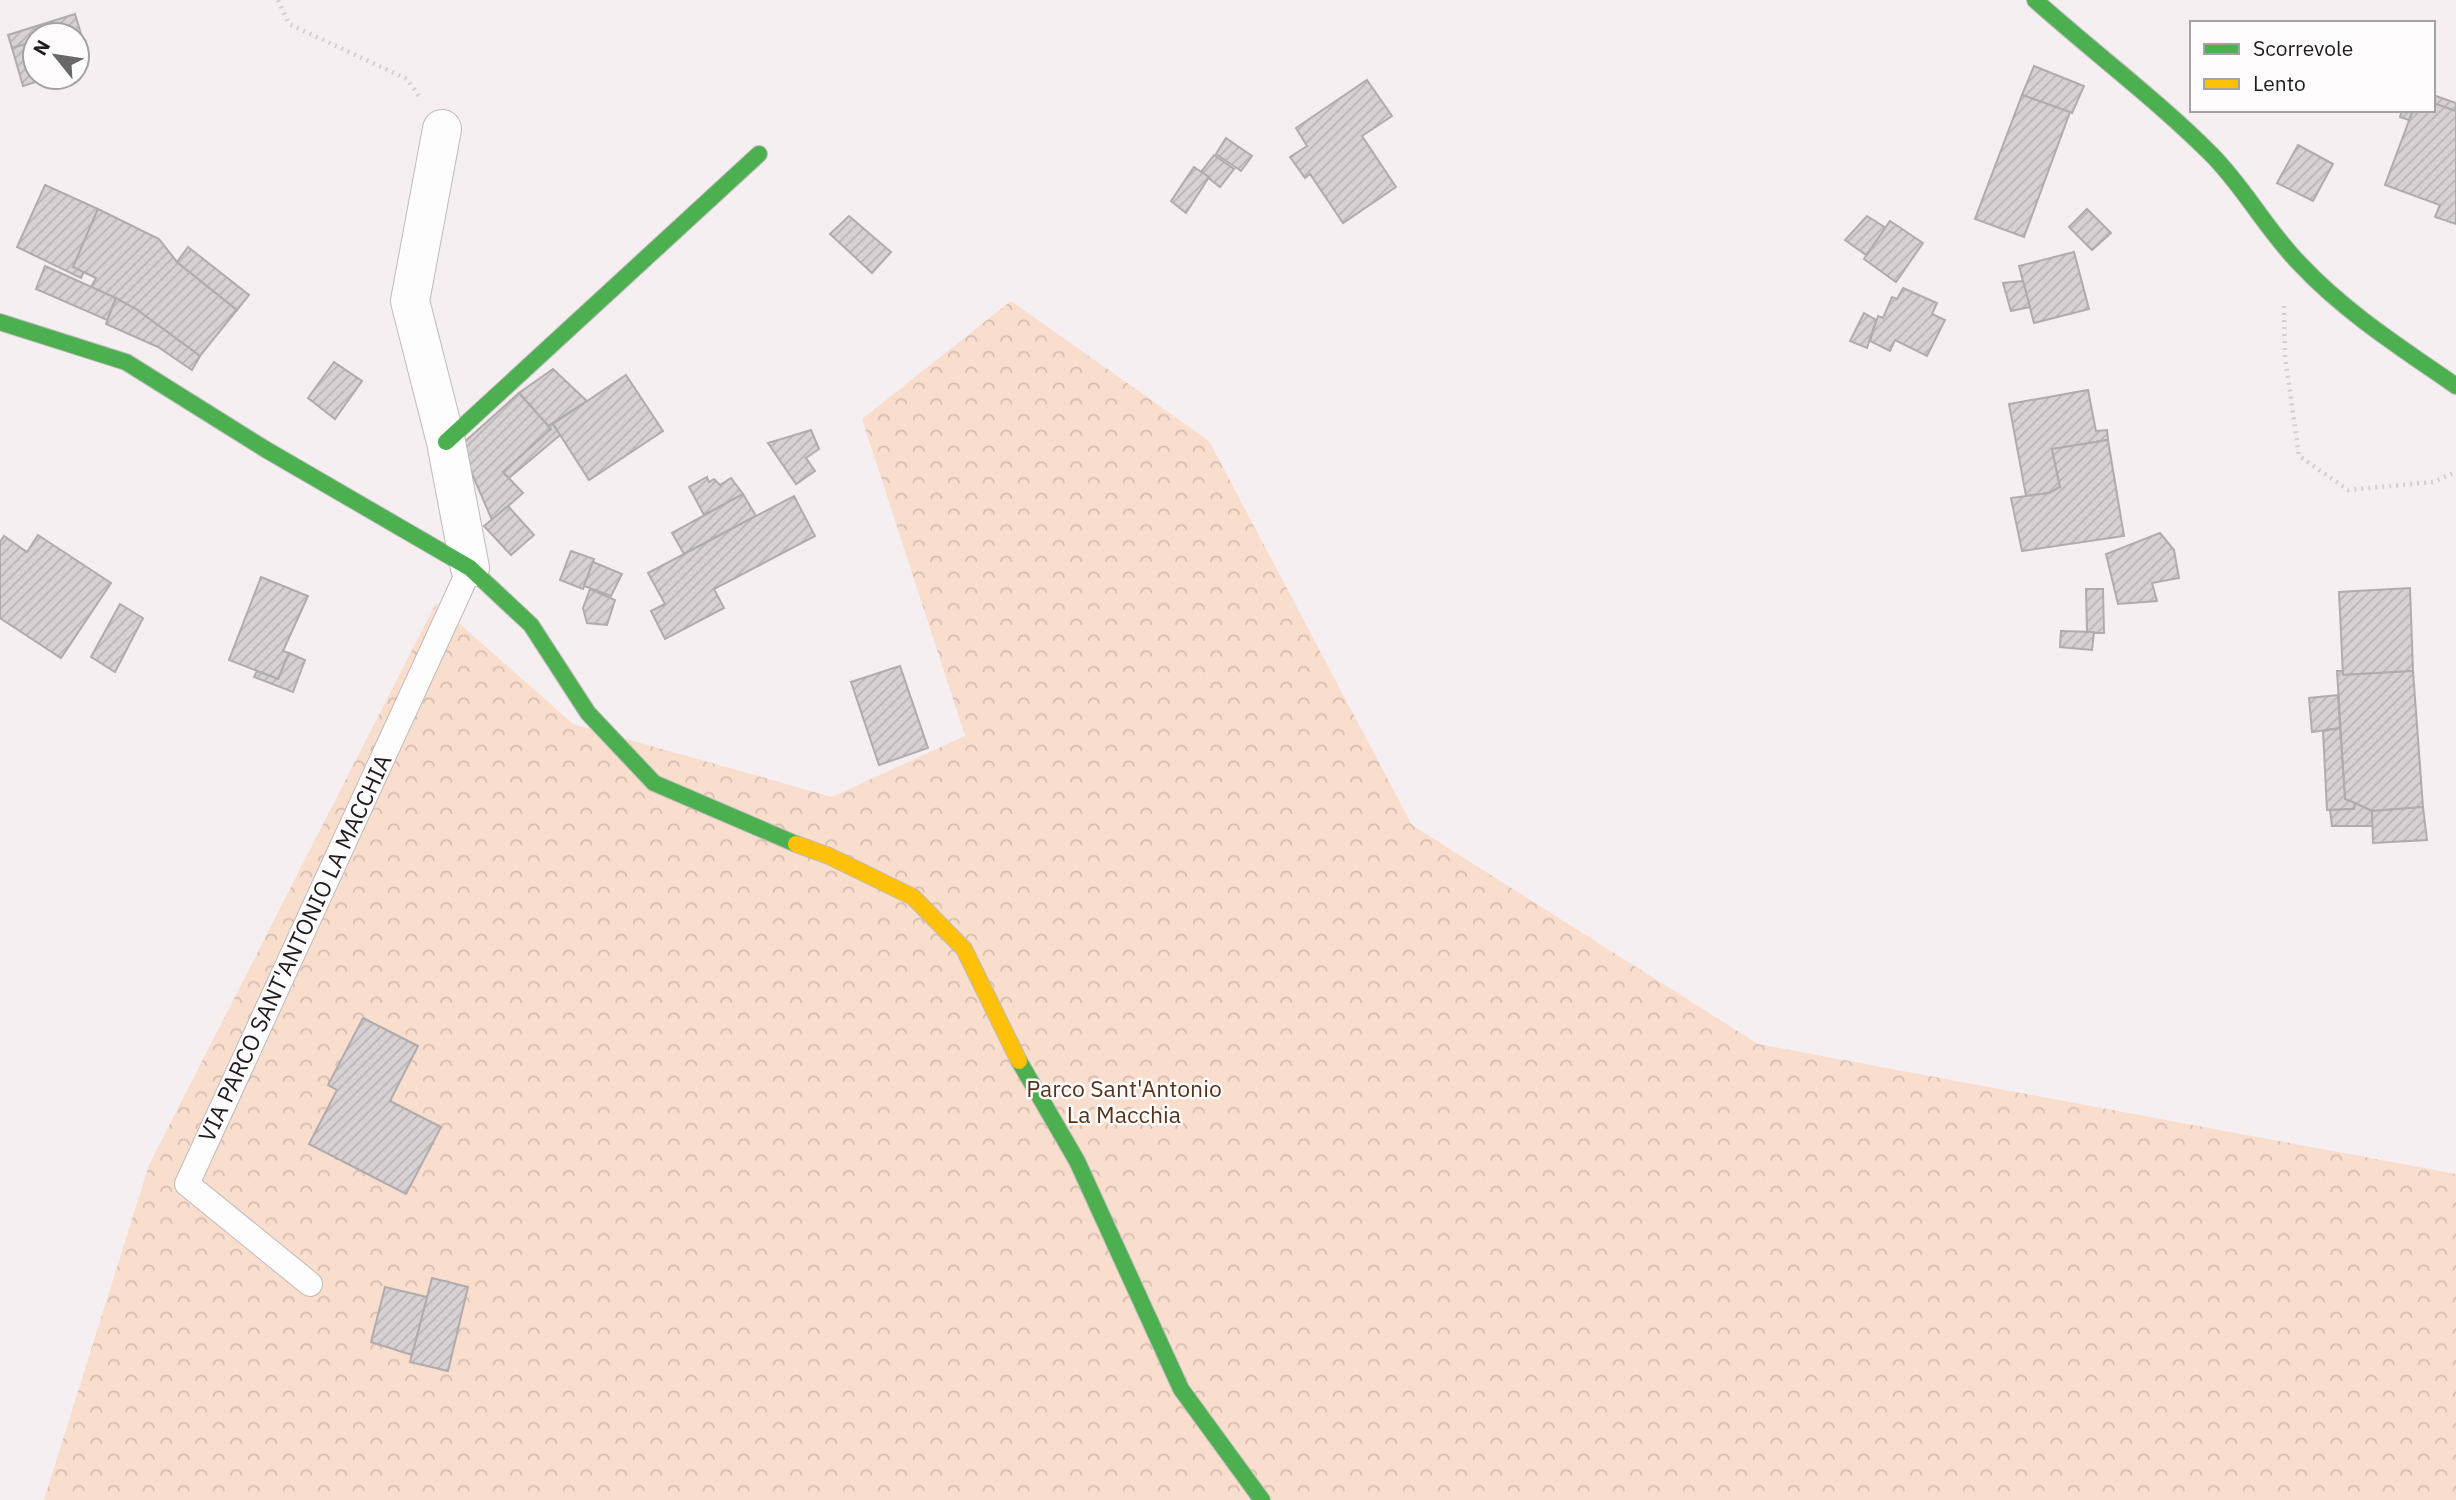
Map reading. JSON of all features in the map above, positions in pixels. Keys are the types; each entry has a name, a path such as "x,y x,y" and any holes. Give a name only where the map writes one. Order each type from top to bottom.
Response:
{"street":[{"path":"2035,0 2086,47 2131,82 2234,178 2282,246 2352,313 2456,386"},
{"path":"442,129 410,301 446,442 470,568"},
{"path":"446,442 759,154"},
{"path":"0,322 126,362 265,449 470,568 531,625 588,713 654,783 751,827 829,856 913,897 964,949 1006,1038 1077,1161 1181,1390 1262,1500"}],"lane":[{"name":"VIA PARCO SANT'ANTONIO LA MACCHIA","path":"310,1284 187,1184 470,568"}],"path":[{"path":"278,0 289,24 407,79 442,129"},
{"path":"2282,246 2285,356 2299,456 2348,491 2433,482 2456,472"}],"green space":[{"name":"Parco Sant'Antonio La Macchia","path":"1011,301 1209,441 1412,825 1758,1044 2456,1174 2456,1500 44,1500 149,1165 436,603 573,724 832,797 965,736 862,419"}],"building":[{"path":"75,14 77,21 53,21"},
{"path":"21,31 21,45 12,48 8,35"},
{"path":"21,45 21,79 12,48"},
{"path":"2034,66 2084,86 2072,113 2022,95"},
{"path":"1367,80 1392,116 1362,136 1396,187 1343,223 1310,174 1305,178 1290,157 1307,146 1296,128"},
{"path":"2022,95 2070,112 2024,237 1975,219"},
{"path":"2435,96 2456,103 2456,111 2435,104"},
{"path":"2435,104 2456,111 2456,224 2435,217 2440,205 2385,185 2412,112 2435,112"},
{"path":"2401,112 2412,112 2409,120 2400,117"},
{"path":"1226,138 1252,156 1241,171 1216,154"},
{"path":"2298,145 2333,164 2313,201 2277,183"},
{"path":"1214,155 1234,169 1220,187 1201,172"},
{"path":"1194,167 1209,177 1186,213 1171,201"},
{"path":"45,185 98,209 73,267 84,272 81,278 17,247"},
{"path":"98,209 159,239 177,262 237,310 200,356 136,309 91,287 96,278 73,267"},
{"path":"2087,209 2111,233 2092,250 2069,227"},
{"path":"849,216 891,252 872,273 830,234"},
{"path":"1867,216 1886,228 1866,255 1845,240"},
{"path":"1890,221 1923,243 1896,282 1864,259"},
{"path":"188,247 249,295 237,310 177,262"},
{"path":"2074,252 2089,309 2034,323 2019,266"},
{"path":"45,266 116,298 107,320 36,289"},
{"path":"2023,281 2030,307 2011,311 2003,283"},
{"path":"1903,288 1937,303 1932,314 1945,320 1927,356 1895,340 1890,351 1870,341 1878,316 1883,318 1892,297 1897,299"},
{"path":"116,298 136,309 200,356 192,370 158,347 106,324"},
{"path":"1864,313 1876,320 1867,348 1850,341"},
{"path":"334,362 362,381 335,419 308,398"},
{"path":"553,369 587,401 548,426 519,393"},
{"path":"626,375 663,431 589,480 553,424"},
{"path":"2088,390 2096,431 2107,430 2108,440 2052,449 2060,487 2049,493 2026,496 2009,404"},
{"path":"519,393 551,429 503,472 523,493 492,520 460,446"},
{"path":"553,424 560,435 509,478 503,472 551,429 548,426"},
{"path":"811,430 819,449 806,458 815,471 796,484 768,443"},
{"path":"2108,440 2124,536 2022,551 2011,498 2049,493 2060,487 2052,449"},
{"path":"707,477 709,482 714,479 720,485 731,478 743,494 704,515 689,487"},
{"path":"743,494 756,516 684,554 672,533"},
{"path":"794,496 815,536 714,589 724,608 665,639 651,611 665,604 648,573"},
{"path":"508,506 534,535 511,555 484,526"},
{"path":"2160,533 2174,550 2179,578 2152,583 2157,601 2118,604 2106,554"},
{"path":"38,535 111,583 61,658 0,618 0,542 4,536 27,552"},
{"path":"571,551 594,559 583,589 560,580"},
{"path":"593,562 622,574 611,596 584,586"},
{"path":"261,577 308,596 283,651 289,653 278,679 229,660"},
{"path":"2410,588 2413,671 2343,675 2339,592"},
{"path":"590,589 615,600 607,625 587,623 583,608"},
{"path":"2086,589 2103,589 2104,633 2087,633"},
{"path":"120,604 143,618 115,672 91,657"},
{"path":"2061,631 2094,632 2092,650 2060,647"},
{"path":"289,653 305,660 293,692 254,677 257,671 278,679"},
{"path":"900,666 928,748 879,765 851,682"},
{"path":"2337,671 2343,671 2343,675 2413,671 2423,807 2372,811 2345,799"},
{"path":"2338,695 2340,728 2312,732 2309,698"},
{"path":"2340,728 2345,799 2355,803 2354,809 2327,810 2323,731"},
{"path":"2355,803 2372,811 2373,826 2332,826 2330,810 2354,809"},
{"path":"2423,807 2427,840 2373,843 2372,811"},
{"path":"363,1018 418,1046 390,1101 441,1127 406,1194 309,1144 337,1090 328,1085"},
{"path":"432,1278 468,1287 448,1371 410,1362"},
{"path":"385,1287 427,1297 412,1355 371,1342"}],"traffic: fast":[{"path":"2035,0 2211,154 2235,181 2277,238 2318,282 2376,330 2456,386"},
{"path":"446,442 759,154"},
{"path":"0,322 126,362 265,449 470,568 531,625 588,713 654,783 796,844"},
{"path":"1019,1061 1077,1161 1181,1389 1262,1500"}],"traffic: slow":[{"path":"796,844 829,856 913,897 964,949 1019,1061"}]}
